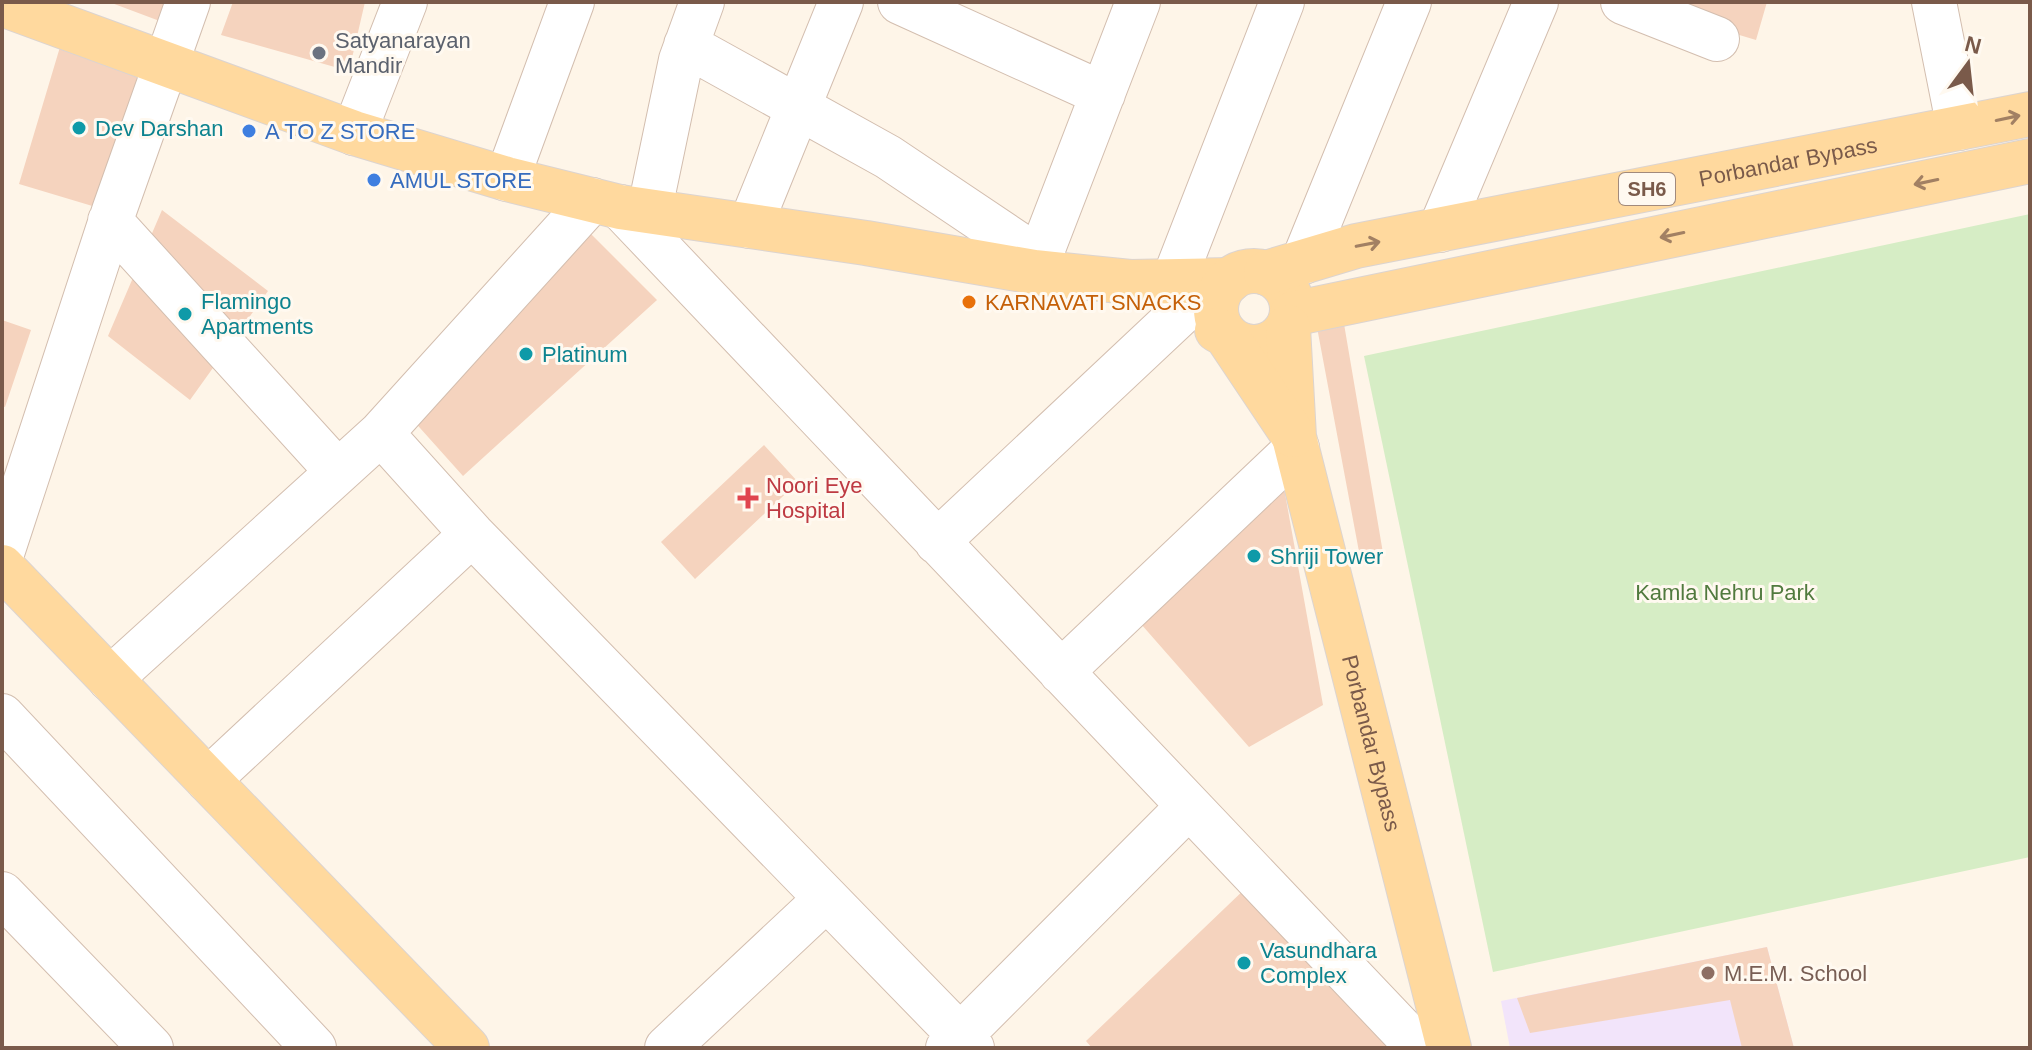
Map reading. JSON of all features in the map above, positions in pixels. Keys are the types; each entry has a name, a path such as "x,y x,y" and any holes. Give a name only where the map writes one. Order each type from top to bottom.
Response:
{"main road":[{"path":"2,4 354,133 507,179 620,207 1037,265 1130,282 1178,296 1226,335"},
{"name":"Porbandar Bypass","path":"1178,296 1356,246 2030,114"},
{"name":"SH6","path":"1226,335 1236,342 1259,347 1271,343 1290,320 2030,161"},
{"path":"1266,272 1287,289 1296,442 1226,335 1216,312 1217,300 1266,272"},
{"name":"Porbandar Bypass","path":"1296,442 1449,1048"},
{"path":"2,567 467,1048"}],"street":[{"path":"2,553 110,221 188,2"},
{"path":"354,133 405,2"},
{"path":"507,179 572,2"},
{"path":"110,679 381,433 620,207 702,2"},
{"path":"750,226 841,2"},
{"path":"900,2 960,14 1103,94"},
{"path":"686,45 888,157 1037,265 1138,2"},
{"path":"937,542 1178,296 1282,2"},
{"path":"1266,272 1409,2"},
{"path":"1440,230 1536,2"},
{"path":"1623,2 1717,39"},
{"path":"1934,2 1959,128"},
{"path":"620,207 1419,1048"},
{"path":"110,221 338,472"},
{"path":"381,433 472,534 826,899 960,1044 1189,806"},
{"path":"1061,672 1296,442"},
{"path":"208,780 472,534"},
{"path":"2,716 314,1048"},
{"path":"2,894 151,1048"},
{"path":"667,1048 826,899"}],"shaded area":[{"name":"M.E.M. School","path":"1767,947 1794,1048 1510,1048 1501,1001"}],"green space":[{"name":"Kamla Nehru Park","path":"2030,214 2030,857 1493,972 1364,356"}],"building":[{"path":"109,2 172,2 165,23"},
{"name":"Satyanarayan Mandir","path":"233,2 365,2 349,71 221,35"},
{"path":"1680,2 1767,2 1756,40 1676,16"},
{"name":"Dev Darshan","path":"60,47 139,71 99,208 19,184"},
{"name":"Flamingo Apartments","path":"162,210 268,291 190,400 108,336"},
{"name":"Platinum","path":"579,222 657,300 463,476 403,409"},
{"path":"1343,318 1383,553 1360,557 1316,322"},
{"path":"2,320 31,330 5,407 2,406"},
{"path":"764,445 798,482 695,579 661,542"},
{"name":"Shriji Tower","path":"1284,488 1323,705 1249,747 1141,624"},
{"name":"Vasundhara Complex","path":"1249,885 1398,1048 1092,1048 1086,1041"},
{"name":"M.E.M. School","path":"1767,947 1794,1048 1742,1048 1730,1000 1530,1033 1517,998"}],"place":[{"name":"Satyanarayan Mandir","path":"319,53"},
{"name":"Dev Darshan","path":"79,128"},
{"name":"A TO Z STORE","path":"249,131"},
{"name":"AMUL STORE","path":"374,180"},
{"name":"KARNAVATI SNACKS","path":"969,302"},
{"name":"Flamingo Apartments","path":"185,314"},
{"name":"Platinum","path":"526,354"},
{"name":"Noori Eye Hospital","path":"748,498"},
{"name":"Shriji Tower","path":"1254,556"},
{"name":"Vasundhara Complex","path":"1244,963"},
{"name":"M.E.M. School","path":"1708,973"}]}
